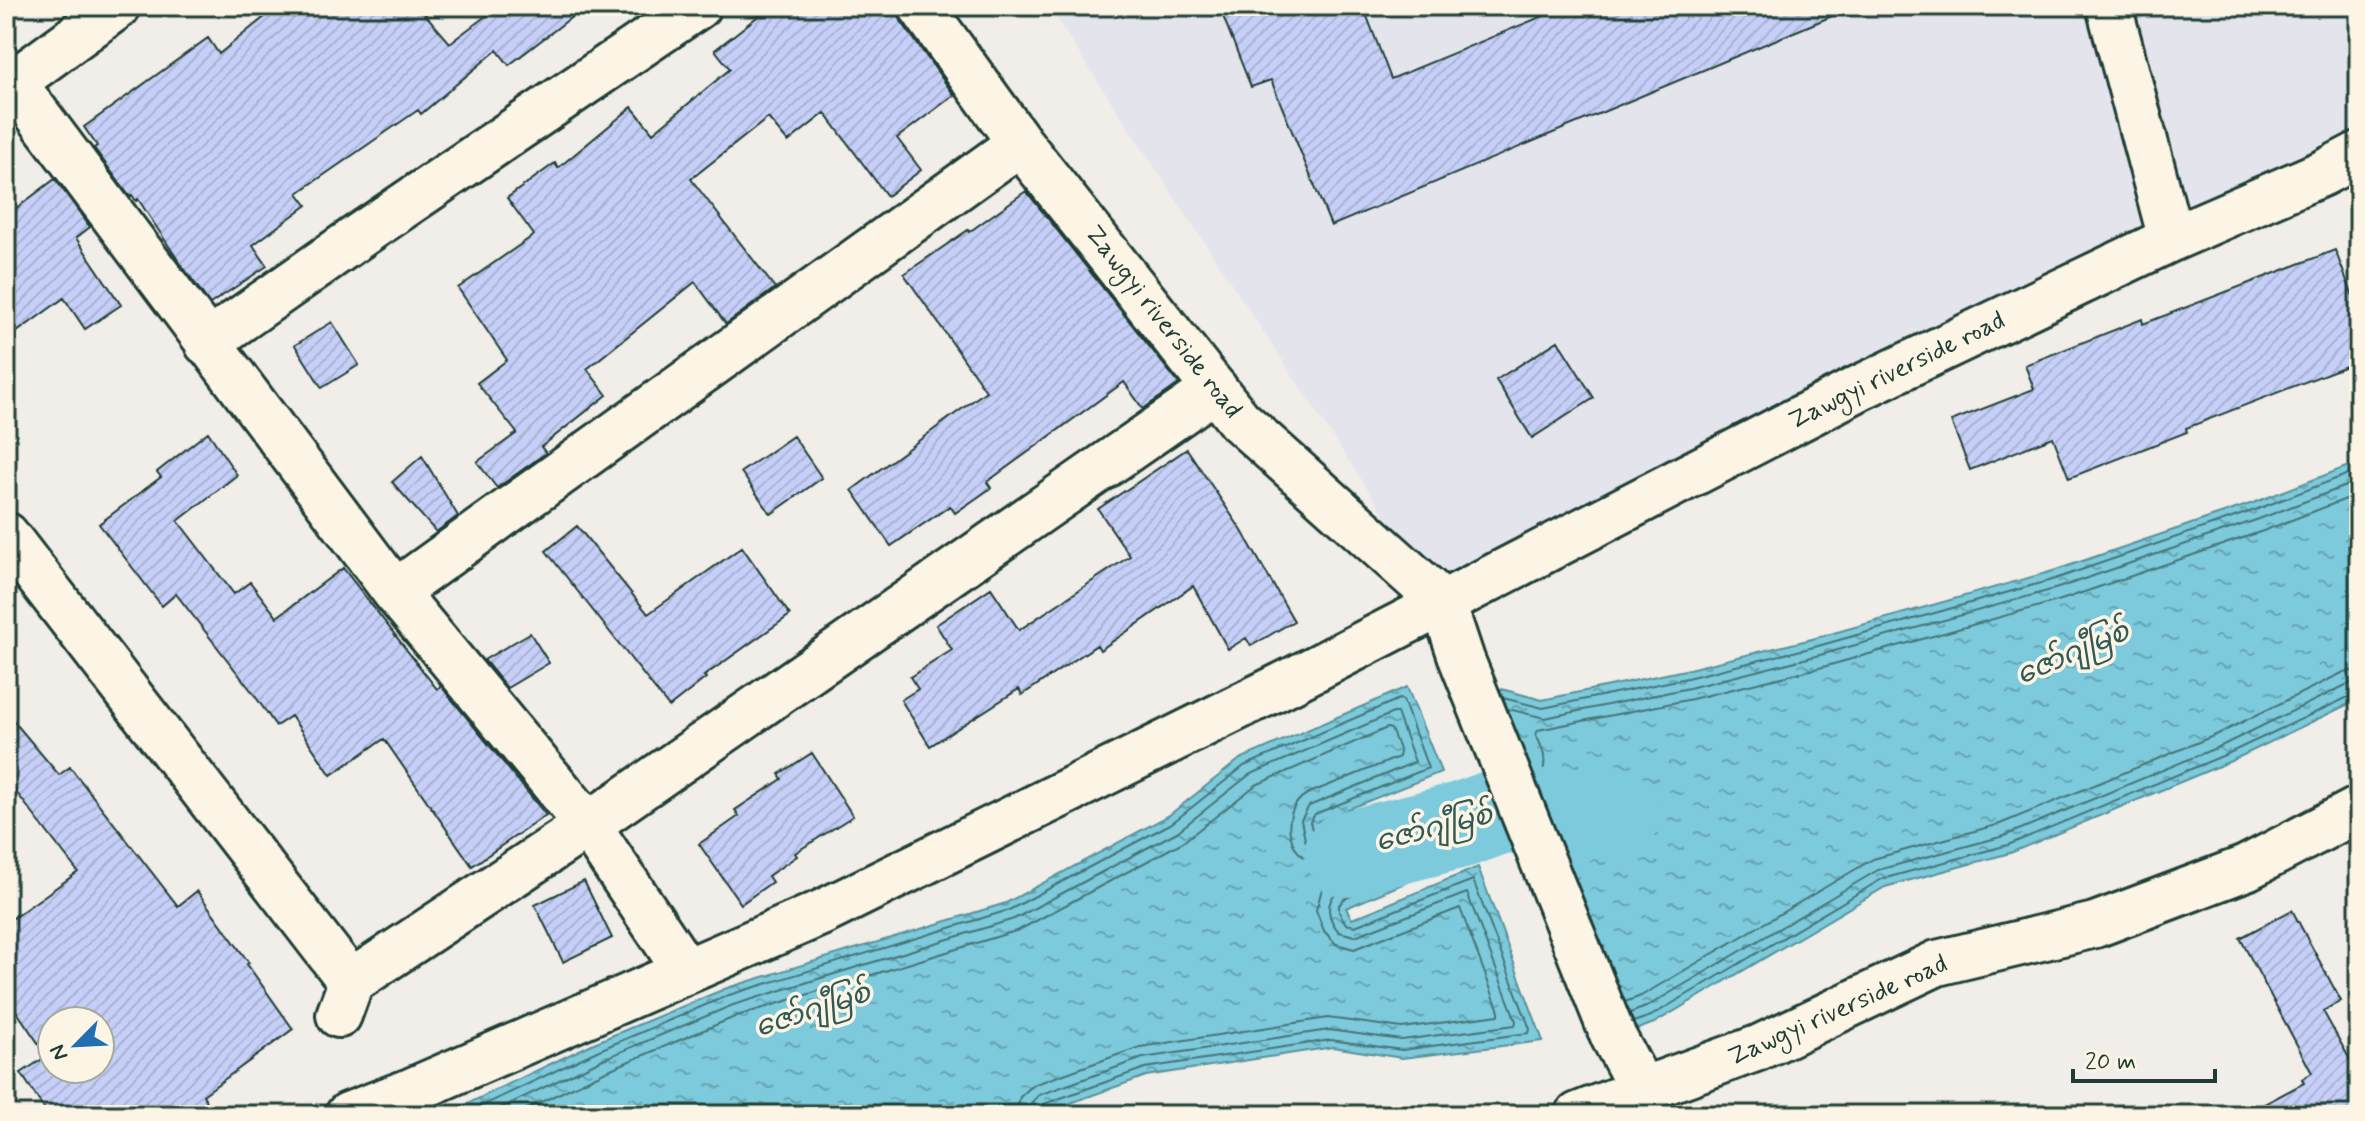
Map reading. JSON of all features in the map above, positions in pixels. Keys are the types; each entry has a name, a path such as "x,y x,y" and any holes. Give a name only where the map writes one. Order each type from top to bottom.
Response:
{"street":[{"path":"118,6 10,86 395,592 588,825 685,970"},
{"path":"207,343 698,6"},
{"name":"Zawgyi riverside road","path":"921,6 1020,143 1239,420 1443,603 1462,660 1613,1036 1642,1090"},
{"path":"2109,6 2171,239"},
{"path":"395,592 1020,143"},
{"name":"Zawgyi riverside road","path":"1443,603 1857,389 2171,239 2323,173 2359,154"},
{"path":"6,535 345,999 588,825 1215,389"},
{"path":"348,1115 413,1090 823,912 1443,603"},
{"name":"Zawgyi riverside road","path":"1578,1115 1758,1048 1937,963 2095,925 2246,868 2359,809"}],"shaded area":[{"path":"1048,6 2359,6 2359,150 1443,603"}],"water":[{"path":"2359,462 2359,699 2231,761 2010,853 1885,887 1654,1023 1630,1032 1480,764 1443,673 1542,700 1685,670 1816,638 2053,571 2253,503"},
{"path":"1407,687 1441,772 1318,821 1322,834 1446,786 1473,854 1346,908 1352,919 1478,867 1543,1041 1402,1058 1333,1047 1146,1076 1037,1115 444,1115 594,1043 727,988 1006,903 1168,816 1240,759"}],"building":[{"path":"278,6 418,6 450,43 499,6 586,6 509,65 497,50 421,114 418,110 298,193 307,205 253,245 267,266 210,304 138,199 136,201 132,195 130,197 94,148 97,146 84,127 208,38 219,54"},
{"path":"771,6 896,6 901,21 954,95 897,138 921,170 887,196 825,113 788,142 768,118 691,179 775,288 726,324 695,282 587,369 607,395 541,447 546,453 497,488 477,462 517,433 477,383 507,360 458,288 534,235 507,198 555,163 558,168 632,107 653,133 730,69 715,50"},
{"path":"1219,6 1363,6 1391,79 1567,6 1856,6 1331,226 1271,80 1251,87"},
{"path":"55,179 90,227 76,238 121,305 85,329 64,298 6,340 6,216"},
{"path":"1026,191 1179,384 1143,409 1124,382 987,482 991,488 955,513 950,506 891,546 852,490 986,391 904,274"},
{"path":"2335,250 2359,312 2359,361 2186,428 2187,432 2069,478 2053,437 1970,470 1951,421 2034,389 2025,365 2142,319 2143,324"},
{"path":"332,322 359,365 322,388 295,345"},
{"path":"1558,341 1594,398 1532,438 1496,380"},
{"path":"208,432 237,475 178,521 234,594 250,582 277,617 343,568 437,689 441,686 546,815 472,866 384,739 331,775 291,716 276,726 176,594 162,606 99,524 161,477 157,472"},
{"path":"793,436 822,478 771,514 741,472"},
{"path":"1187,449 1242,531 1294,621 1251,646 1246,638 1228,649 1193,586 1100,650 1097,645 1022,695 1019,689 930,746 901,700 918,689 910,677 952,650 936,625 991,588 1019,630 1130,556 1098,509"},
{"path":"422,456 458,516 436,532 392,482"},
{"path":"577,526 648,614 742,547 790,615 704,676 706,678 669,707 546,551"},
{"path":"530,633 549,663 507,688 484,660"},
{"path":"6,712 59,775 70,767 178,906 197,891 293,1029 203,1095 215,1115 48,1115 21,1073 36,1063 36,1085 116,1085 116,1005 36,1005 36,1040 6,996 6,923 78,872 6,779"},
{"path":"812,753 853,816 795,853 797,856 768,876 772,882 741,904 699,844 739,816 735,810 782,779 779,774"},
{"path":"584,881 612,938 563,962 535,905"},
{"path":"2292,910 2341,1001 2323,1011 2359,1076 2359,1115 2244,1115 2304,1083 2302,1079 2312,1073 2240,938"}],"waterway":[{"name":"ဇော်ဂျီမြစ်","path":"1347,854 1461,825 1500,811 1618,813"}]}
